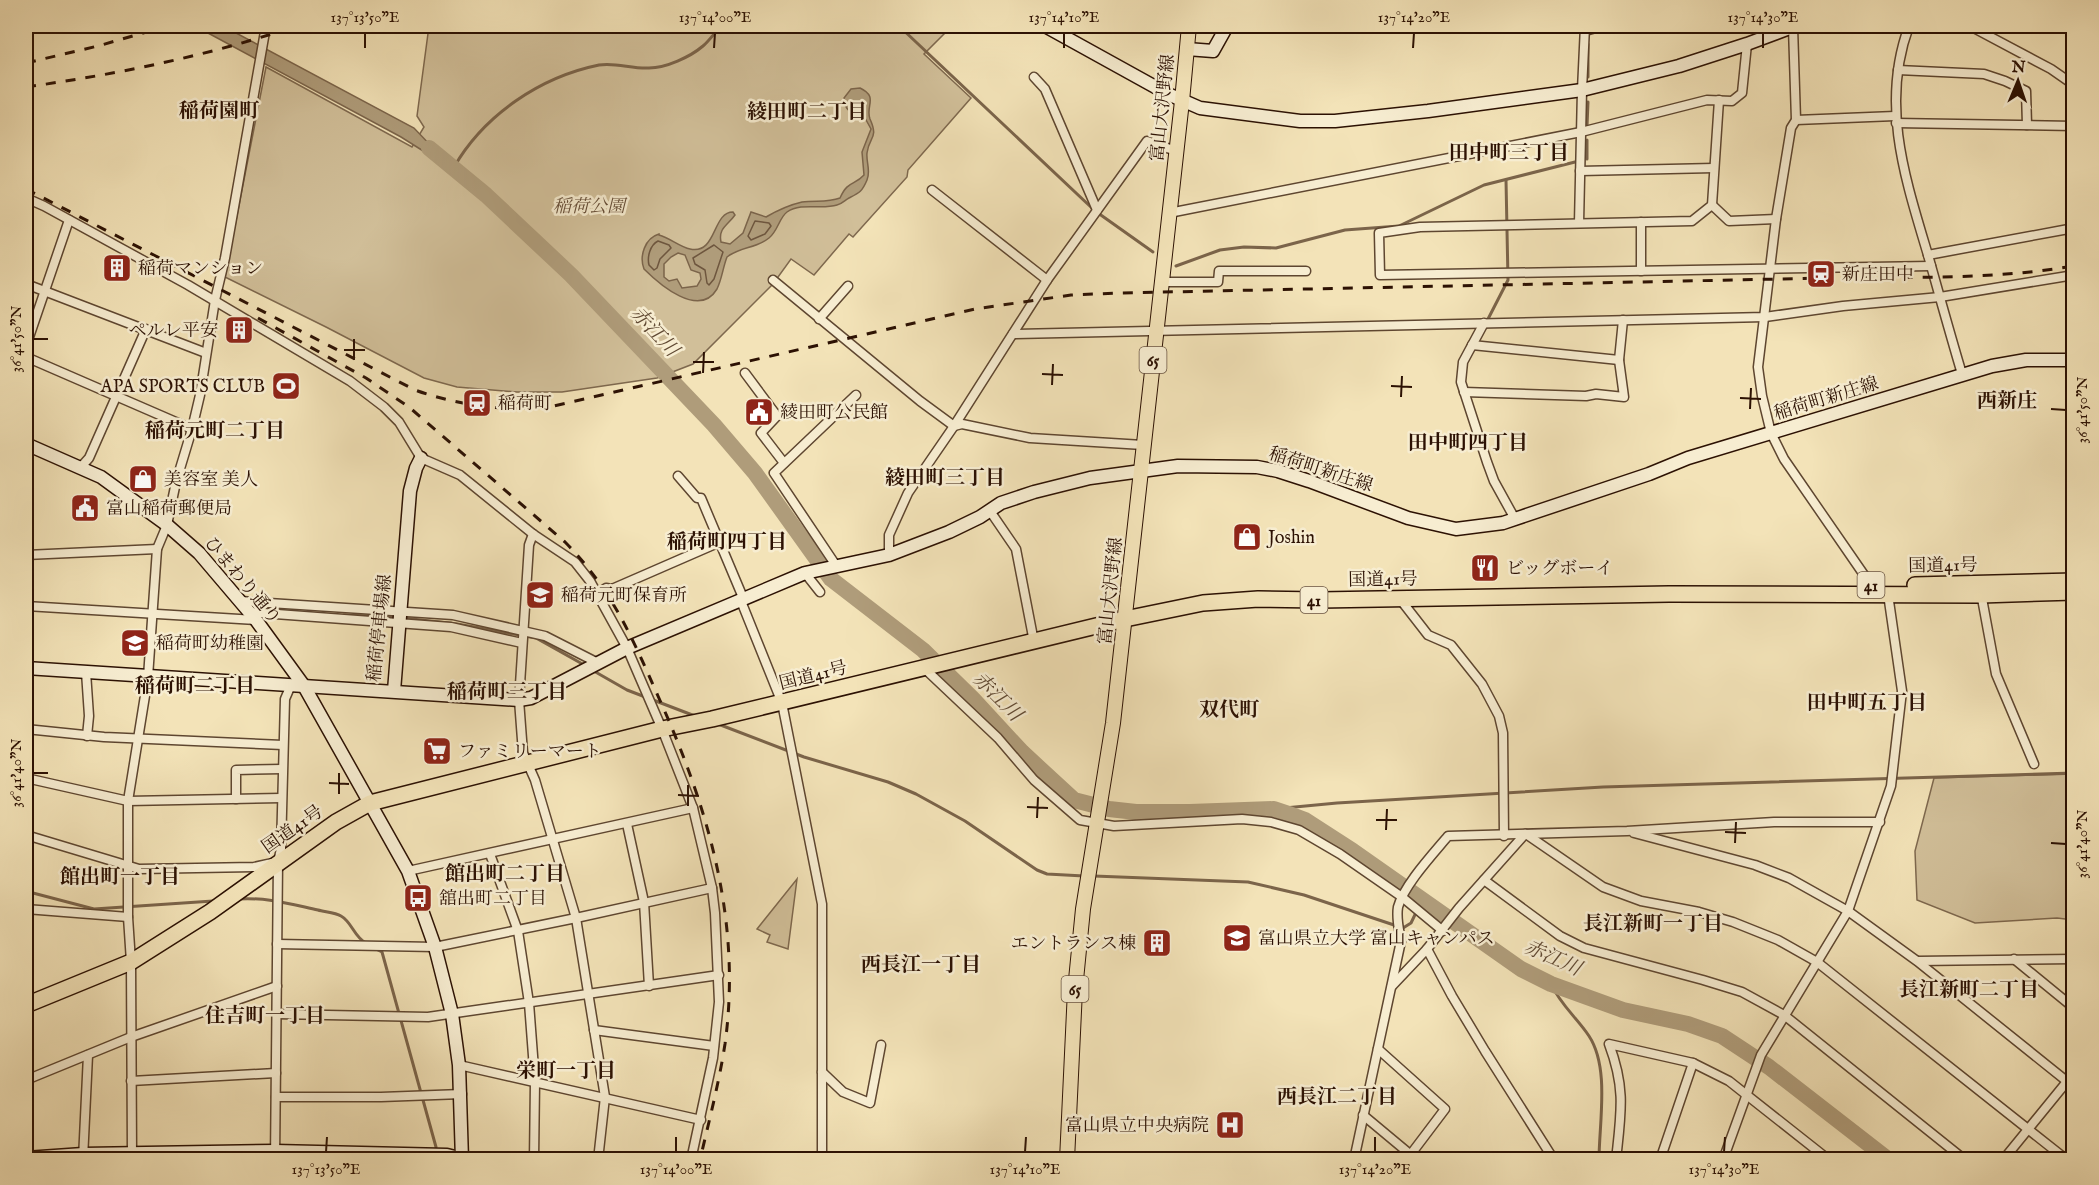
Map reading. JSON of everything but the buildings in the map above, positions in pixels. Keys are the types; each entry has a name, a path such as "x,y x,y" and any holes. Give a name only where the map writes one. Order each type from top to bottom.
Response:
{"highway":[{"name":"国道41号","path":"26,1005 131,962 210,912 336,822 370,802 662,729 782,703 1125,619 1203,603 1258,599 1669,594 1886,595 2073,581"},
{"name":"国道41号","path":"1669,594 1871,585 2073,592"}],"main road":[{"path":"1045,26 1182,101 1200,108 1300,121 1335,121 1417,112 1582,90 1679,66 1794,26"},
{"name":"富山大沢野線","path":"1067,1160 1075,990 1083,909 1113,723 1189,26"},
{"path":"1186,49 1213,51 1227,26"},
{"name":"稲荷町新庄線","path":"394,692 519,700 531,698 627,648 805,573 889,555 948,532 1001,504 1034,492 1090,478 1178,466 1257,467 1309,481 1408,518 1456,529 1503,523 1649,474 1688,458 1962,374 2025,360 2073,360"},
{"name":"ひまわり通り","path":"26,444 101,477 167,525 199,553 252,616 370,802 408,871 435,947 452,1014 459,1065 463,1159"},
{"name":"稲荷停車場線","path":"26,668 394,692 410,491 421,458"},
{"path":"26,1158 381,1152 447,1155 463,1159"}],"street":[{"path":"132,1155 128,801 148,677 157,549 167,525 176,482 192,429 266,26"},
{"path":"1580,223 1585,28 1603,26"},
{"path":"1735,1160 1724,1156 1761,1055 1848,911 1880,822 1891,786 1902,691 1889,601 1886,595 1871,585 1784,459 1771,434 1758,367 1776,219 1791,128 1796,120 1794,26"},
{"path":"1909,26 1898,70 1896,119 1906,180 1962,374"},
{"path":"1970,26 2050,69 2073,86"},
{"path":"1169,213 1581,132 1707,100 1732,101 1742,93 1747,44"},
{"path":"1898,70 1984,74 2005,81 2026,92 2027,125"},
{"path":"1034,76 1045,89 1097,210"},
{"path":"1719,100 1712,205 1692,221 1420,227 1379,233 1380,275 1931,266"},
{"path":"1796,120 1896,119 2073,126"},
{"path":"889,555 889,535 908,493 954,426 1047,280 1146,141 1176,151"},
{"path":"1580,171 1714,168"},
{"path":"932,190 1047,280"},
{"path":"26,198 215,300 368,393 399,422 421,458 460,475 534,534 575,562 590,581 627,648 662,729 693,808 712,888 719,1002 701,1120 691,1160"},
{"path":"1712,205 1729,221 1776,219"},
{"path":"26,346 69,220"},
{"path":"1641,222 1641,271"},
{"path":"1928,255 2073,228"},
{"path":"1161,282 1218,282 1219,271 1305,271"},
{"path":"1013,334 1765,317 1843,306 1940,297 2073,275"},
{"path":"773,280 954,426"},
{"path":"26,284 206,353"},
{"path":"819,318 848,286"},
{"path":"1464,392 1586,396 1596,394 1624,397 1619,360 1623,320"},
{"path":"1484,323 1463,362 1461,382 1490,471 1515,519"},
{"path":"80,468 89,458 146,329"},
{"path":"1472,345 1619,360"},
{"path":"26,357 192,429"},
{"path":"745,373 777,416 761,433 784,463"},
{"path":"837,567 774,473 856,395"},
{"path":"954,426 962,424 1030,438 1143,446"},
{"path":"678,476 697,498 701,498 782,703 822,904 822,1160"},
{"path":"990,511 1016,549 1034,642"},
{"path":"534,534 529,545 519,700 523,753 535,780 576,918 605,1097 598,1160"},
{"path":"597,594 606,588 612,589 720,542"},
{"path":"26,555 157,549"},
{"path":"805,573 820,592"},
{"path":"1980,589 1996,674 2034,764"},
{"path":"1400,599 1428,635 1451,645 1482,684 1499,716 1503,733 1504,836"},
{"path":"240,601 399,618 522,643"},
{"path":"26,606 252,616 399,618 453,615 545,636 598,663"},
{"path":"925,668 998,738 1034,780 1080,820 1114,826 1242,819 1271,822 1299,830 1324,843 1402,897 1443,931"},
{"path":"86,672 90,716 87,736"},
{"path":"275,1155 278,862 281,846 285,699 297,685"},
{"path":"26,729 87,736 283,745"},
{"path":"236,799 236,770 282,770"},
{"path":"26,778 128,801 281,798"},
{"path":"408,871 693,808"},
{"path":"1354,1160 1401,940 1397,921 1398,906 1419,871 1448,836 1628,831 1774,822 1880,822"},
{"path":"627,824 644,902 649,986"},
{"path":"1628,831 1755,865 1789,878 1848,911 1917,961 2070,1084"},
{"path":"1392,986 1443,931 1460,908 1525,834"},
{"path":"1525,834 1603,887 1641,902 1699,912 1734,922 1778,940 1817,962 2067,1160"},
{"path":"26,836 129,864 139,869 254,867 278,862"},
{"path":"490,854 518,931 529,1003 535,1082 534,1160"},
{"path":"1484,880 1560,936 1584,948 1742,992 1784,1016 1965,1160"},
{"path":"277,944 435,947 712,888"},
{"path":"26,909 128,917"},
{"path":"1427,949 1479,1042 1554,1160"},
{"path":"2014,959 2073,1008"},
{"path":"1917,961 2073,959"},
{"path":"277,1014 428,1017 476,1012 719,975"},
{"path":"26,1080 131,1037 277,986"},
{"path":"594,1030 714,1046"},
{"path":"1616,1160 1622,1088 1609,1044 1693,1063 1729,1081 1829,1160"},
{"path":"822,1072 843,1092 870,1103 881,1045"},
{"path":"1363,1115 1414,1157 1445,1109 1378,1049"},
{"path":"83,1157 88,1055"},
{"path":"1660,1160 1693,1063"},
{"path":"459,1065 701,1120"},
{"path":"131,1081 276,1072"},
{"path":"2003,1160 2070,1084 2073,1072"},
{"path":"276,1097 462,1094"}],"green space":[{"name":"稲荷公園","path":"429,26 952,26 924,54 971,98 908,170 907,177 853,237 849,234 814,275 791,259 773,284 693,364 657,378 562,392 517,392 457,387 424,378 225,277 266,67 412,147 424,127 417,116"},
{"path":"2073,774 2073,920 2057,918 1975,923 1917,900 1915,851 1934,778"},
{"path":"797,879 788,949 767,942 770,935 757,929"}],"water":[{"path":"195,26 223,26 414,128 455,171 401,137"},
{"path":"860,88 869,95 869,114 874,130 867,153 868,177 860,192 837,205 799,207 787,212 769,238 727,257 717,289 709,297 700,301 679,296 659,283 644,269 642,259 644,248 650,239 659,234 686,248 699,249 710,240 721,219 733,212 735,215 722,230 720,237 721,242 730,244 743,233 751,212 766,217 797,203 840,198 848,186 864,175 862,152 871,129 865,118 850,112 844,103 844,98 851,89","holes":["678,253 685,255 691,270 700,273 701,279 697,286 682,288 677,279 669,281 664,277 664,264"]}],"waterway":[{"path":"454,167 466,148 481,131 498,115 535,89 577,71 599,65 656,68 670,64 698,50 721,26"},
{"path":"899,26 1093,209"},
{"path":"1588,44 1588,77"},
{"path":"1587,126 1588,102"},
{"path":"1587,140 1587,159"},
{"name":"赤江川","path":"429,148 486,195 571,275 714,425 755,473 831,579 923,650 1022,752 1074,800 1109,809 1136,812 1274,809 1305,820 1521,969 1551,984 1623,1010 1688,1024 1722,1036 1769,1067 1889,1160"},
{"path":"1176,266 1220,250 1244,247 1276,248 1345,230 1399,226 1484,185 1575,162"},
{"path":"1487,321 1508,280 1506,180"},
{"path":"1098,213 1153,252"},
{"path":"344,615 397,617"},
{"path":"403,618 457,624 536,638 586,666"},
{"path":"592,670 627,690 695,716"},
{"path":"718,724 804,757 888,782 916,794 965,821 1037,870 1047,874 1084,876"},
{"path":"1274,809 1603,787 2074,773"},
{"path":"1094,876 1248,882 1304,895 1403,928 1411,923 1422,900"},
{"path":"26,888 33,893 94,909 213,901"},
{"path":"238,899 288,903 336,914 345,919 366,943"},
{"path":"374,948 382,952 436,1147"},
{"path":"1551,984 1559,998 1589,1036 1595,1049 1602,1096 1599,1160"}],"railway":[{"path":"26,63 98,46 167,26"},
{"path":"26,87 162,63 263,37 296,26"},
{"path":"26,189 415,390 466,404 501,408 554,406 975,309 1071,295 1949,277 1999,275 2074,266"},
{"path":"258,318 366,378 409,407 565,542 596,578 629,633 676,738 692,780 717,866 724,909 729,953 729,998 725,1044 700,1160"}],"place":[{"name":"稲荷マンション","path":"117,268"},
{"name":"新庄田中","path":"1821,274"},
{"name":"ペルレ平安","path":"239,330"},
{"name":"APA SPORTS CLUB","path":"286,386"},
{"name":"稲荷町","path":"477,403"},
{"name":"綾田町公民館","path":"759,412"},
{"name":"美容室 美人","path":"143,479"},
{"name":"富山稲荷郵便局","path":"85,508"},
{"name":"Joshin","path":"1247,537"},
{"name":"ビッグボーイ","path":"1485,568"},
{"name":"稲荷元町保育所","path":"540,595"},
{"name":"稲荷町幼稚園","path":"135,643"},
{"name":"ファミリーマート","path":"437,751"},
{"name":"舘出町二丁目","path":"418,898"},
{"name":"富山県立大学 富山キャンパス","path":"1237,938"},
{"name":"エントランス棟","path":"1157,943"},
{"name":"富山県立中央病院","path":"1230,1125"}],"district":[{"name":"稲荷園町","path":"219,110"},
{"name":"綾田町二丁目","path":"807,111"},
{"name":"田中町三丁目","path":"1509,152"},
{"name":"西新庄","path":"2007,400"},
{"name":"稲荷元町二丁目","path":"215,430"},
{"name":"田中町四丁目","path":"1468,442"},
{"name":"綾田町三丁目","path":"945,477"},
{"name":"稲荷町四丁目","path":"727,541"},
{"name":"稲荷町二丁目","path":"195,685"},
{"name":"稲荷町三丁目","path":"507,691"},
{"name":"田中町五丁目","path":"1867,702"},
{"name":"双代町","path":"1229,709"},
{"name":"館出町二丁目","path":"505,873"},
{"name":"館出町一丁目","path":"120,876"},
{"name":"長江新町一丁目","path":"1653,923"},
{"name":"西長江一丁目","path":"921,964"},
{"name":"長江新町二丁目","path":"1969,989"},
{"name":"住吉町一丁目","path":"265,1015"},
{"name":"栄町一丁目","path":"566,1070"},
{"name":"西長江二丁目","path":"1337,1096"}]}
